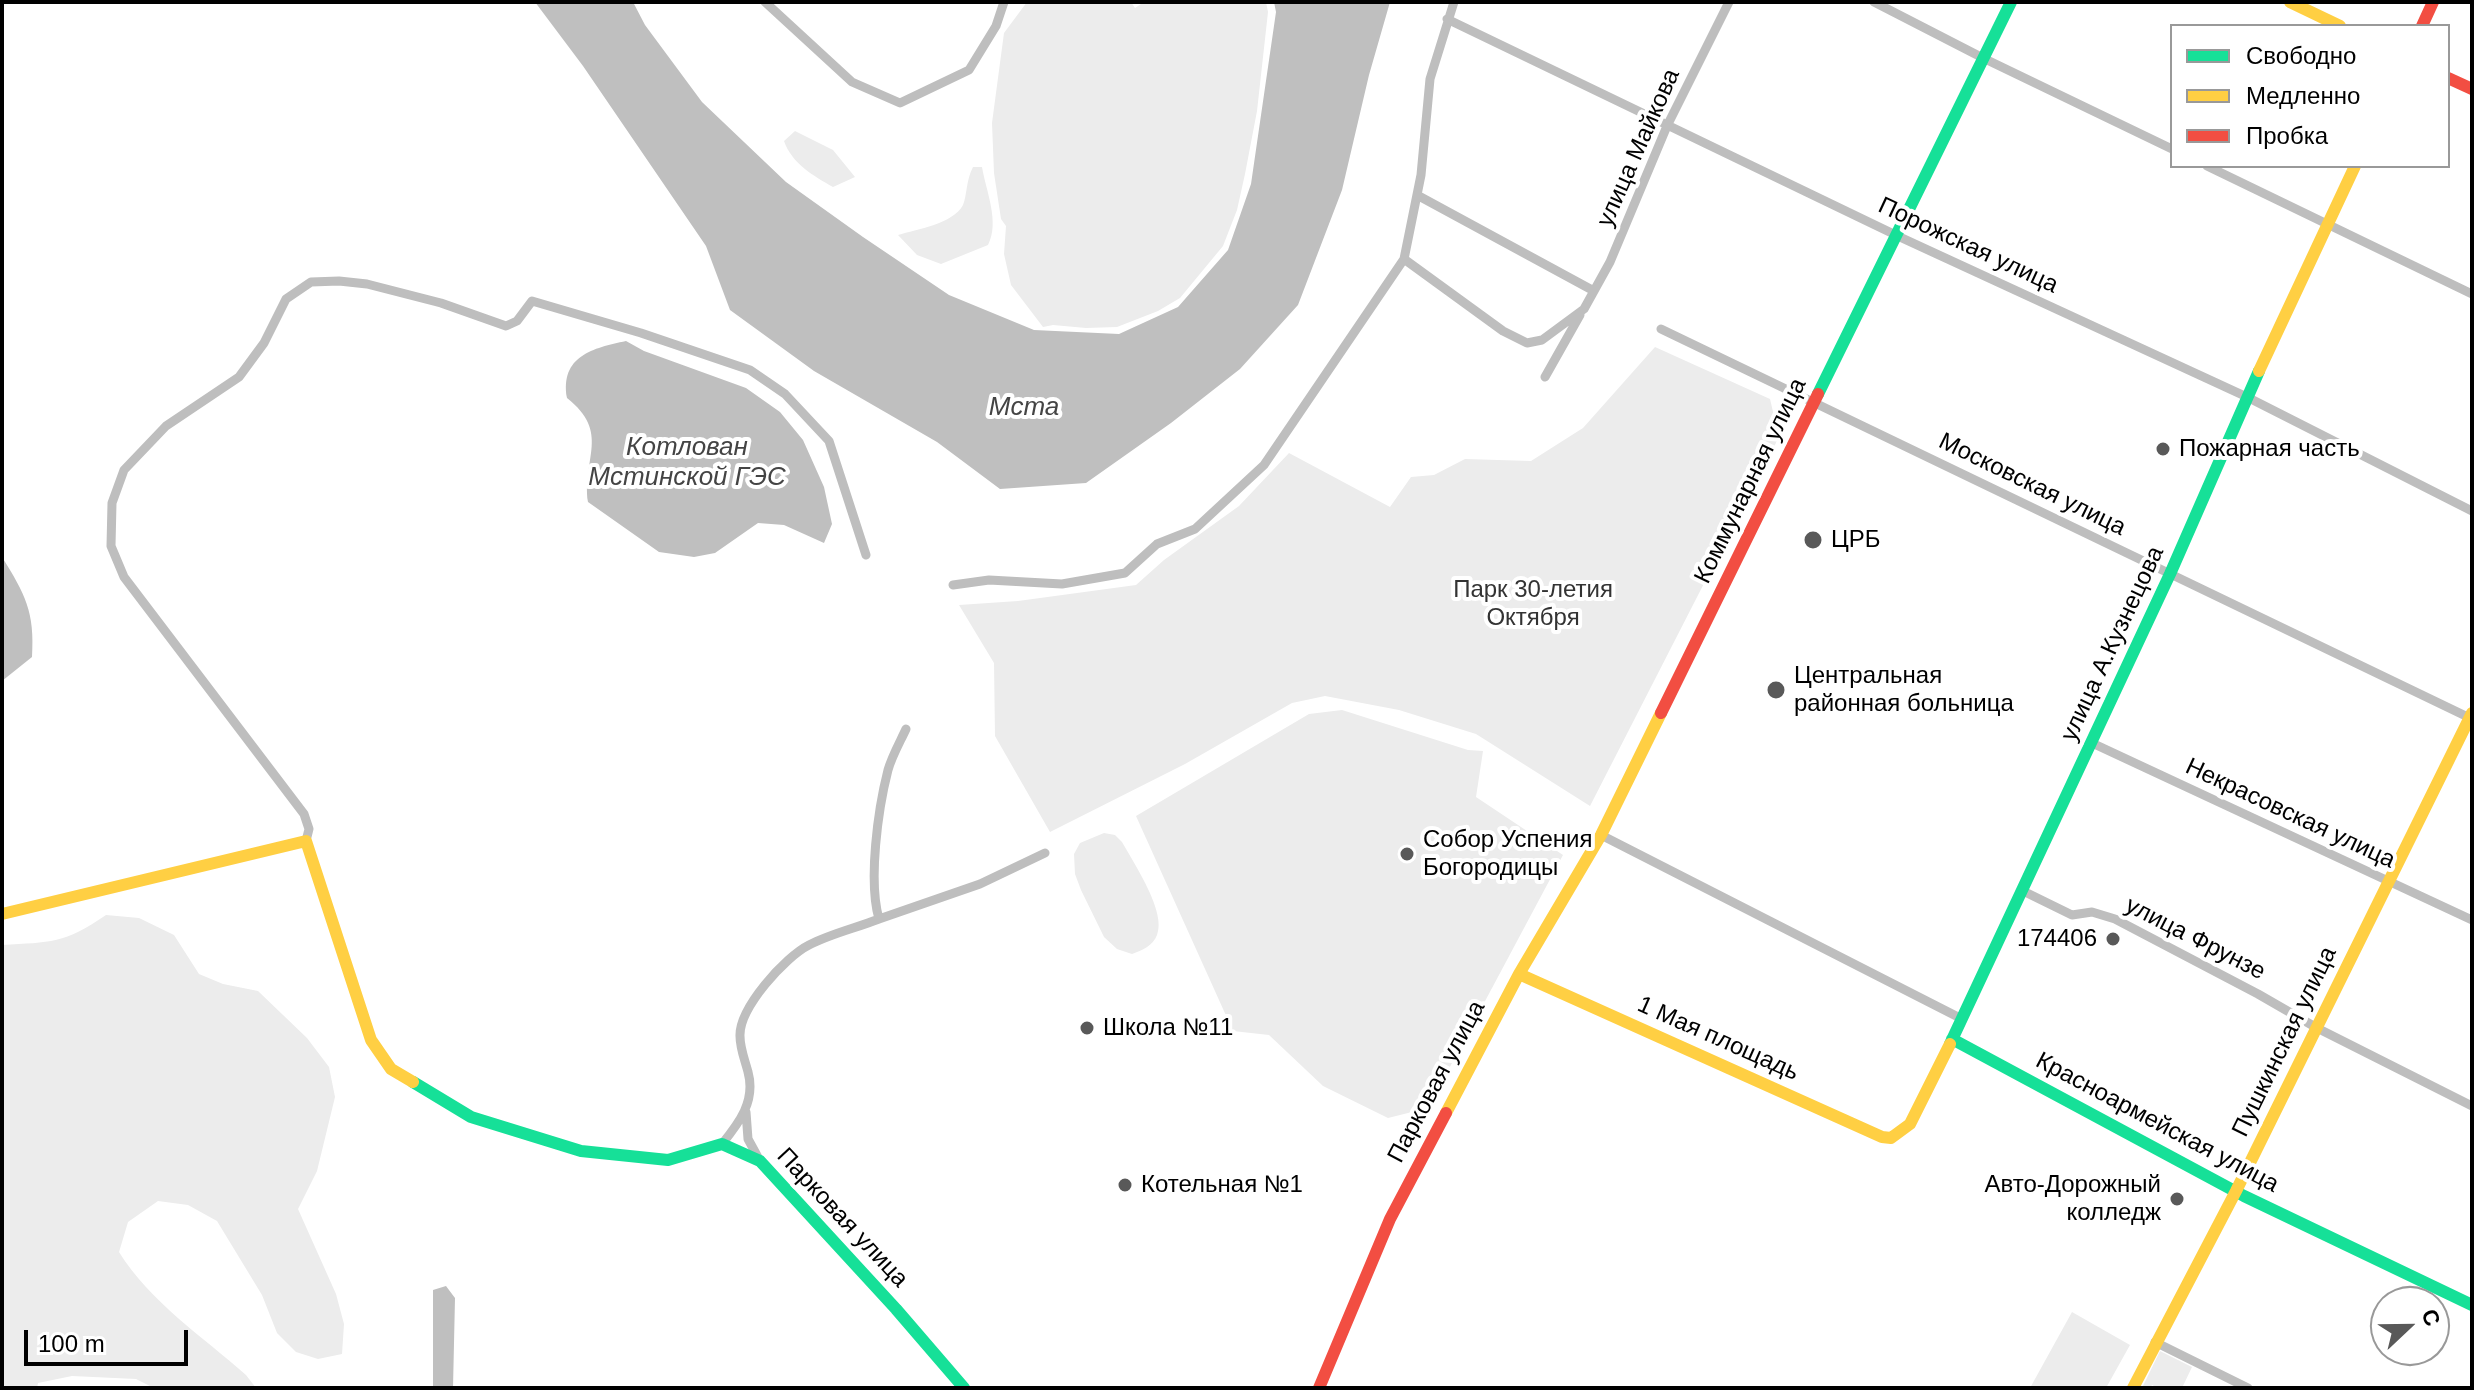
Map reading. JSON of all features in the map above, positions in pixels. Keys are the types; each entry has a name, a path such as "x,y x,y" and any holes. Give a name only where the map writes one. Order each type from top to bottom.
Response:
{"main road":[{"name":"Коммунарная улица","path":"1519,974 1601,835 2011,2"},
{"path":"2290,2 2336,24"},
{"path":"2423,24 2433,2"},
{"path":"2450,79 2472,89"},
{"name":"улица А.Кузнецова","path":"1899,1134 1910,1124 2023,891 2354,168"},
{"name":"Пушкинская улица","path":"2133,1388 2236,1191 2471,717"},
{"path":"2,914 306,841 371,1040 391,1069 471,1117 581,1151 668,1160 722,1144"},
{"name":"1 Мая площадь","path":"1519,974 1882,1137 1891,1138 1899,1134"},
{"name":"Парковая улица","path":"1319,1388 1390,1219 1519,974"},
{"name":"Красноармейская улица","path":"1952,1039 2236,1191 2472,1305"},
{"name":"Парковая улица","path":"722,1144 760,1161 964,1388"}],"street":[{"path":"765,2 852,82 900,103 969,70 996,26 1004,2"},
{"path":"953,585 989,580 1062,584 1125,573 1157,544 1195,529 1264,465 1404,259 1421,175 1430,79 1454,2"},
{"name":"улица Майкова","path":"1545,377 1610,262 1667,126 1729,2"},
{"path":"1874,2 2170,148"},
{"name":"Порожская улица","path":"1447,19 1896,235 2247,397 2472,511"},
{"path":"2211,168 2472,294"},
{"path":"1417,195 1594,291"},
{"name":"улица Майкова","path":"1404,259 1503,331 1527,343 1542,340 1584,309"},
{"path":"306,841 309,829 304,814 124,577 111,546 112,503 124,470 166,426 239,377 264,343 286,299 311,282 339,281 380,287 441,303 506,326 517,321 532,301 750,370 785,394 829,441 866,555"},
{"name":"Московская улица","path":"1661,329 2471,717"},
{"path":"879,919 873,898 880,812 889,767 906,729"},
{"name":"Некрасовская улица","path":"2092,743 2472,920"},
{"path":"1601,835 1962,1019"},
{"path":"722,1144 741,1119 751,1094 740,1033 743,1018 775,972 807,945 980,884 1045,853"},
{"name":"улица Фрунзе","path":"2023,891 2072,915 2092,912 2115,919 2317,1028 2472,1106"},
{"path":"746,1107 748,1139 760,1161"},
{"path":"2155,1342 2248,1388"}],"green space":[{"path":"1027,2 1131,2 1135,8 1144,2 1266,2 1268,12 1257,111 1237,210 1223,246 1180,298 1158,311 1117,327 1043,327 1011,285 1004,254 1006,226 1001,219 994,173 992,123 1004,33"},
{"path":"795,131 833,150 855,177 833,187 804,168 792,156 784,141"},
{"path":"973,167 982,167 991,206 993,226 988,245 941,264 917,255 898,235 934,225 958,211 963,205"},
{"name":"Парк 30-летия Октября","path":"1655,347 1770,399 1779,437 1590,806 1476,734 1399,710 1325,696 1292,703 1185,764 1050,832 995,736 994,663 959,605 1018,601 1136,585 1164,560 1239,506 1289,453 1390,507 1411,477 1434,475 1465,459 1531,461 1583,428"},
{"path":"1342,710 1468,750 1483,751 1476,797 1563,855 1428,1108 1388,1118 1323,1086 1269,1035 1233,1031 1136,816 1309,714"},
{"path":"1104,833 1115,835 1122,842 1147,887 1157,914 1159,925 1155,939 1132,954 1117,949 1104,937 1075,874 1074,854 1080,843"},
{"path":"106,915 139,918 174,935 199,974 223,984 258,991 307,1038 329,1067 335,1097 317,1171 298,1209 336,1294 344,1324 342,1354 318,1359 296,1352 277,1333 262,1295 217,1221 188,1205 158,1201 128,1222 119,1252 161,1303 246,1375 256,1388 154,1388 136,1379 72,1376 38,1383 37,1388 2,1388 2,945 57,940 79,932"},
{"path":"2072,1312 2130,1345 2106,1388 2030,1388"},
{"path":"2160,1351 2192,1367 2182,1388 2152,1385 2142,1388"}],"water":[{"name":"Мста","path":"535,2 633,2 645,25 702,102 786,182 949,295 1034,330 1119,334 1178,307 1228,250 1251,184 1276,12 1274,2 1390,2 1342,190 1298,305 1240,369 1086,483 1000,489 937,442 814,371 730,310 706,246 583,66"},
{"name":"Котлован Мстинской ГЭС","path":"626,341 644,351 746,388 780,412 803,440 824,487 832,524 824,543 784,525 758,523 715,553 694,557 659,552 588,502 591,435 588,423 567,398 566,384 574,363 582,356"},
{"path":"2,557 27,604 33,641 32,657 2,681"},
{"path":"446,1286 455,1298 453,1388 433,1388 433,1290"}],"traffic: fast":[{"path":"1818,394 2011,2"},
{"path":"1950,1044 2170,574 2259,371"},
{"path":"1952,1039 2244,1196 2472,1305"},
{"path":"413,1082 471,1117 581,1151 668,1160 722,1144 760,1161 964,1388"}],"traffic: slow":[{"path":"2290,2 2336,24"},
{"path":"2259,371 2354,168"},
{"path":"1446,1113 1519,974 1601,835 1661,713"},
{"path":"2133,1388 2236,1191 2472,713"},
{"path":"2,914 306,841 371,1040 391,1069 413,1082"},
{"path":"1519,974 1882,1137 1891,1138 1910,1124 1950,1044"}],"traffic: jam":[{"path":"2423,24 2433,2"},
{"path":"2450,79 2472,89"},
{"path":"1661,713 1818,394"},
{"path":"1319,1388 1390,1219 1446,1113"}],"place":[{"name":"Пожарная часть","path":"2163,449"},
{"name":"ЦРБ","path":"1813,540"},
{"name":"Центральная районная больница","path":"1776,690"},
{"name":"Собор Успения Богородицы","path":"1407,854"},
{"name":"174406","path":"2113,939"},
{"name":"Школа №11","path":"1087,1028"},
{"name":"Котельная №1","path":"1125,1185"},
{"name":"Авто-Дорожный колледж","path":"2177,1199"}]}
